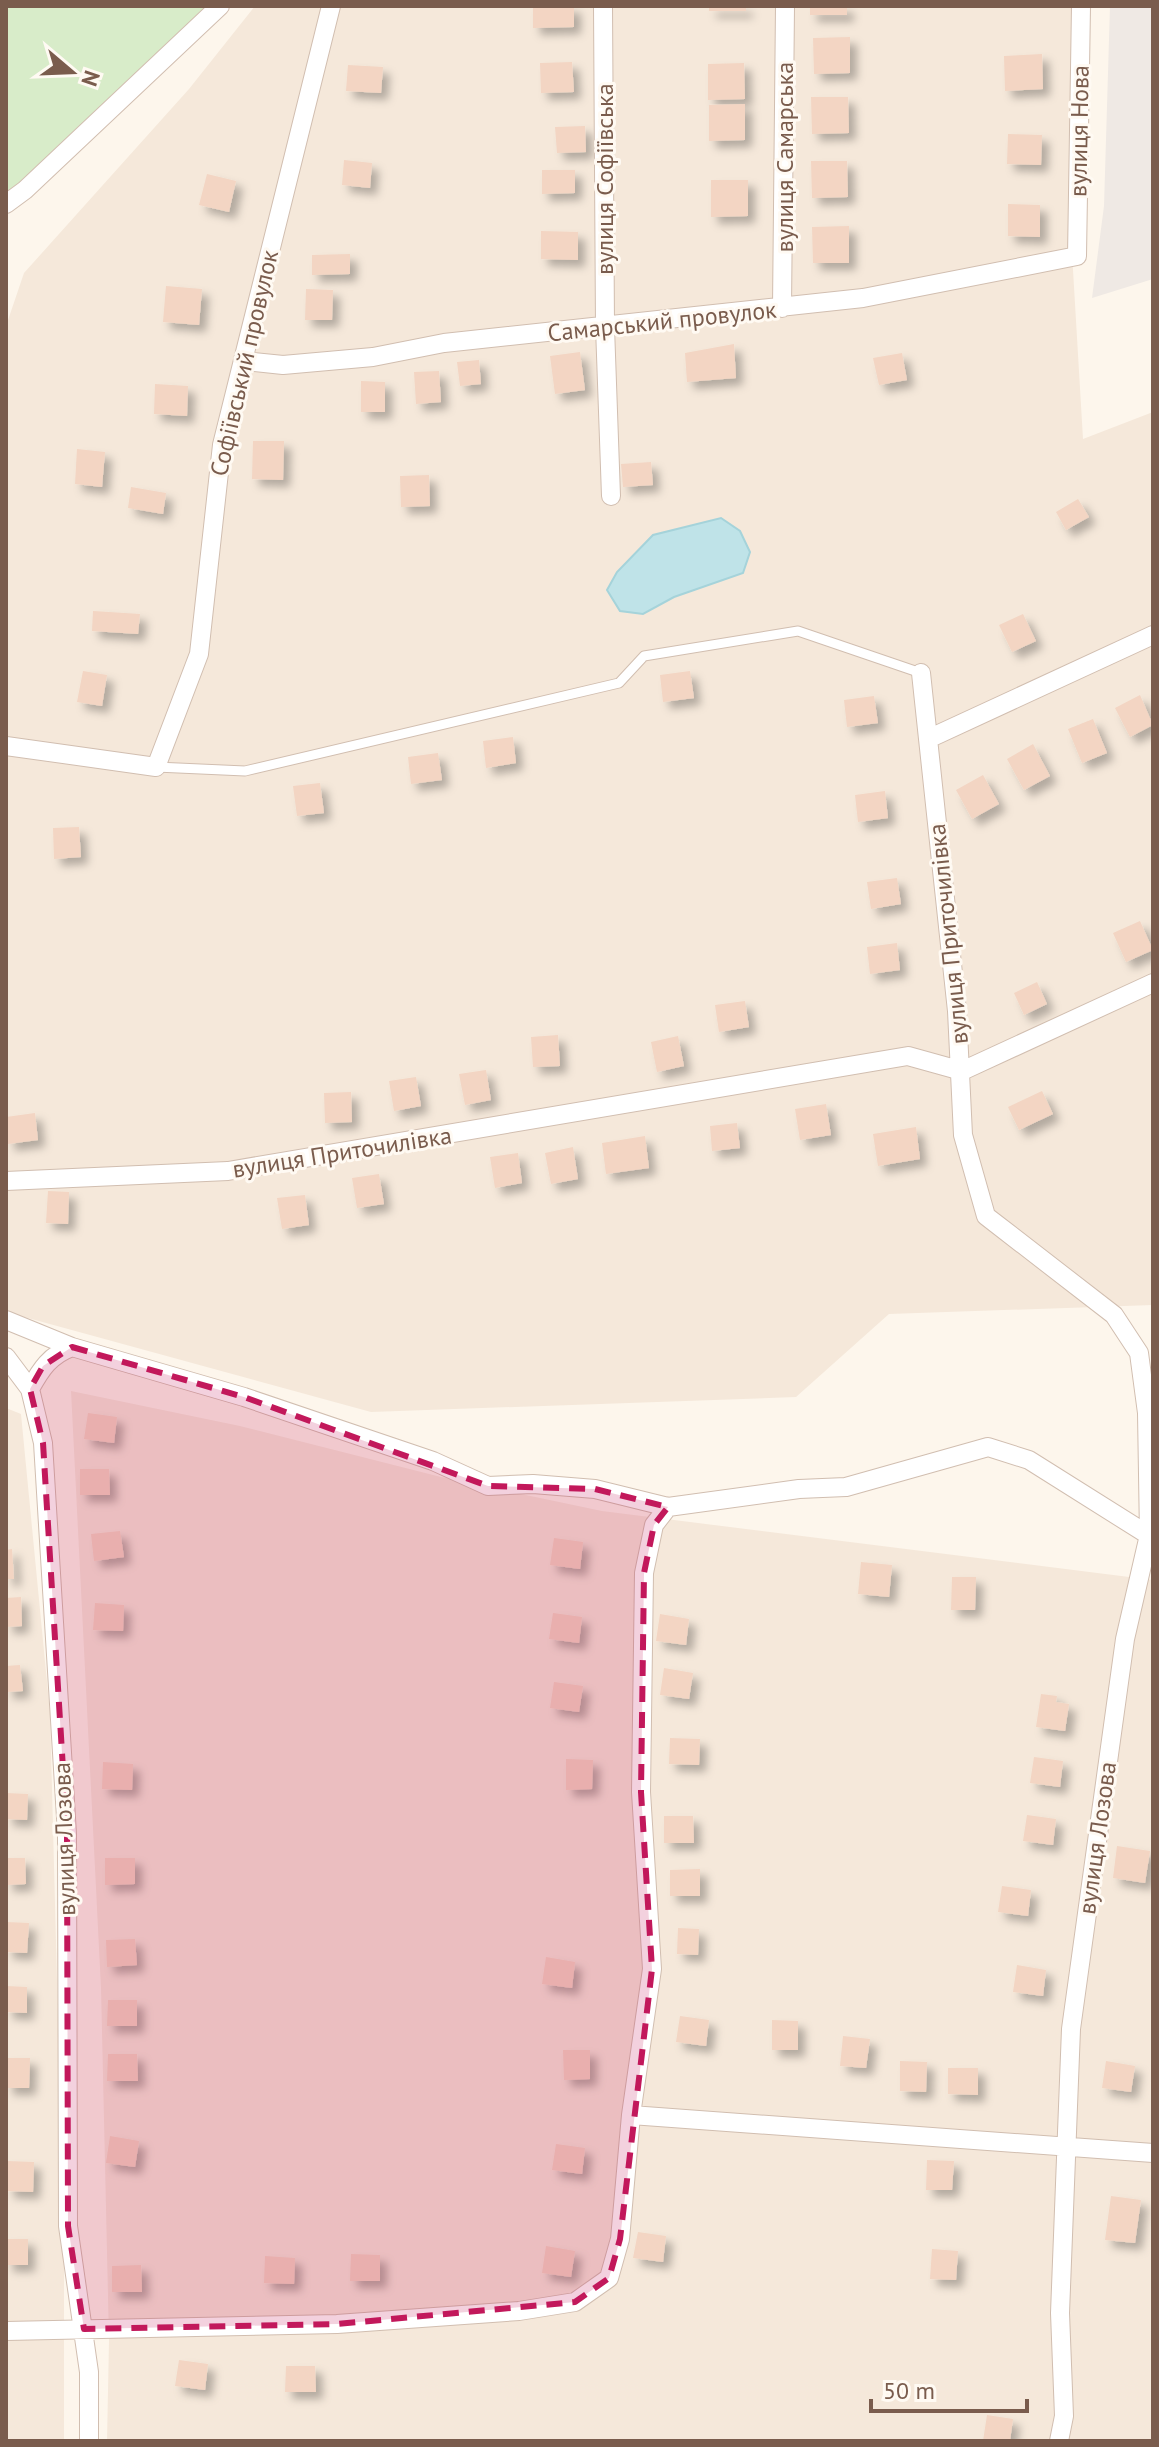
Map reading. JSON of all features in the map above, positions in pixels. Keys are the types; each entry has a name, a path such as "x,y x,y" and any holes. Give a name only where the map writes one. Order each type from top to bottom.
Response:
{"street":[{"path":"7,205 220,6"},
{"name":"Софіївський провулок","path":"156,767 199,654 222,445 280,200 331,6"},
{"name":"вулиця Софіївська","path":"603,6 605,327 611,496"},
{"name":"вулиця Самарська","path":"782,308 785,6"},
{"name":"вулиця Нова","path":"1077,256 1081,6"},
{"name":"Самарський провулок","path":"244,361 283,365 373,357 444,343 863,298 1077,256"},
{"path":"928,739 1153,635"},
{"name":"вулиця Приточилівка","path":"6,1181 228,1171 908,1056 962,1071 921,673"},
{"path":"6,746 156,767"},
{"path":"1146,1349 1114,1315 986,1216 963,1135 962,1071 1153,983"},
{"path":"6,1320 72,1347 259,1402 433,1461 488,1486 533,1484 595,1489 668,1507 799,1489 846,1487 988,1447 1029,1460 1151,1536"},
{"path":"30,1389 43,1366 57,1352 72,1347"},
{"name":"вулиця Лозова","path":"1059,2441 1064,2416 1060,2313 1066,2198 1064,2144 1071,2029 1125,1639 1151,1536 1146,1349"},
{"name":"вулиця Лозова","path":"6,1357 30,1389 43,1443 66,1819 68,2226 89,2372 89,2441"},
{"path":"6,2331 337,2324 519,2311 575,2302 609,2278 620,2239 631,2115 652,1969 641,1792 644,1573 654,1525 668,1507"},
{"path":"631,2115 1064,2144 1153,2153"}],"lane":[{"name":"вулиця Приточилівка","path":"156,767 245,771 619,683 644,656 798,631 921,673"}],"highlighted area":[{"path":"72,1347 244,1397 488,1486 595,1489 668,1507 654,1525 644,1573 641,1792 652,1969 620,2239 609,2278 575,2302 337,2324 84,2329 68,2226 67,1834 43,1443 30,1389 43,1366"}],"shaded area":[{"path":"255,6 1075,6 1071,236 1083,439 1153,412 1153,1305 889,1314 796,1397 371,1412 6,1312 6,326 24,273 189,89"},
{"path":"1110,6 1153,6 1153,279 1092,298 1104,206"},
{"path":"71,1391 240,1426 441,1477 602,1511 1153,1580 1153,2441 107,2441 109,2341 101,1988"},
{"path":"6,1408 21,1414 50,1713 64,2247 64,2441 6,2441"}],"green space":[{"path":"6,6 216,6 6,195"}],"water":[{"path":"721,518 740,531 750,552 743,573 674,597 643,614 620,611 607,590 617,572 653,535"}],"building":[{"path":"533,6 574,6 574,27 533,28"},
{"path":"709,6 746,6 746,11 709,11"},
{"path":"810,6 847,6 847,15 810,15"},
{"path":"850,37 850,73 814,74 813,38"},
{"path":"1042,54 1043,89 1005,91 1004,56"},
{"path":"572,62 574,92 541,93 540,63"},
{"path":"744,63 745,99 708,100 708,64"},
{"path":"348,65 383,67 381,93 346,91"},
{"path":"811,97 848,97 849,133 812,134"},
{"path":"745,104 745,140 709,141 709,105"},
{"path":"585,126 586,152 557,153 555,127"},
{"path":"1008,134 1042,135 1041,165 1007,164"},
{"path":"344,160 372,163 370,188 342,185"},
{"path":"811,161 847,161 848,197 812,198"},
{"path":"542,170 575,170 575,193 542,194"},
{"path":"207,174 236,181 229,212 199,205"},
{"path":"711,180 748,180 748,216 711,217"},
{"path":"1008,204 1040,205 1040,237 1008,236"},
{"path":"849,226 849,263 813,263 812,227"},
{"path":"541,231 578,232 578,260 541,259"},
{"path":"350,254 350,274 312,275 312,255"},
{"path":"166,286 202,289 199,325 163,322"},
{"path":"306,289 333,290 332,320 305,320"},
{"path":"734,344 736,378 687,382 685,353"},
{"path":"580,352 585,390 555,394 550,356"},
{"path":"902,353 907,380 879,385 873,358"},
{"path":"479,360 481,384 460,386 457,362"},
{"path":"439,371 441,402 416,404 414,372"},
{"path":"361,381 385,382 385,412 361,412"},
{"path":"155,384 188,386 187,416 154,414"},
{"path":"253,441 284,441 283,480 252,479"},
{"path":"77,449 105,452 102,487 75,484"},
{"path":"651,462 653,485 623,487 621,464"},
{"path":"429,475 430,506 401,507 400,476"},
{"path":"131,487 166,493 163,514 128,508"},
{"path":"1078,499 1089,517 1066,530 1056,512"},
{"path":"93,611 140,614 138,634 92,631"},
{"path":"1023,614 1036,641 1012,652 999,625"},
{"path":"83,671 107,675 102,706 77,702"},
{"path":"690,671 694,698 663,702 660,675"},
{"path":"1140,695 1153,725 1130,737 1115,708"},
{"path":"874,696 878,723 847,727 844,700"},
{"path":"1093,719 1107,753 1082,763 1068,729"},
{"path":"513,737 516,763 486,768 483,741"},
{"path":"1033,744 1050,776 1024,790 1007,759"},
{"path":"438,753 442,780 411,784 408,757"},
{"path":"983,775 999,804 972,819 956,790"},
{"path":"320,783 324,813 297,816 293,786"},
{"path":"885,791 888,818 858,822 855,795"},
{"path":"79,827 81,857 54,859 53,828"},
{"path":"897,878 901,904 871,909 867,882"},
{"path":"1140,921 1153,950 1126,962 1113,933"},
{"path":"897,943 900,970 870,974 867,947"},
{"path":"1037,982 1047,1004 1024,1015 1014,993"},
{"path":"745,1001 749,1027 719,1032 715,1005"},
{"path":"558,1035 560,1066 533,1067 531,1037"},
{"path":"678,1036 684,1066 657,1072 651,1042"},
{"path":"486,1070 491,1100 465,1105 459,1074"},
{"path":"416,1077 421,1106 394,1111 389,1081"},
{"path":"1042,1091 1053,1114 1019,1130 1008,1107"},
{"path":"351,1092 352,1122 325,1123 324,1093"},
{"path":"826,1104 831,1135 800,1140 795,1109"},
{"path":"35,1113 38,1140 8,1144 6,1117"},
{"path":"737,1123 740,1148 712,1151 710,1126"},
{"path":"916,1127 920,1159 878,1166 873,1134"},
{"path":"645,1136 649,1168 606,1174 602,1143"},
{"path":"573,1147 578,1179 551,1184 545,1153"},
{"path":"518,1153 522,1183 495,1188 490,1157"},
{"path":"379,1174 384,1204 357,1208 352,1178"},
{"path":"48,1191 69,1192 68,1224 46,1223"},
{"path":"305,1195 309,1225 282,1229 277,1198"},
{"path":"88,1413 117,1417 114,1443 84,1439"},
{"path":"80,1469 109,1469 110,1495 80,1495"},
{"path":"120,1531 124,1557 94,1561 91,1534"},
{"path":"554,1538 583,1542 580,1569 550,1565"},
{"path":"12,1549 14,1579 6,1579 6,1550"},
{"path":"861,1562 892,1565 889,1597 858,1594"},
{"path":"952,1577 976,1577 975,1610 951,1610"},
{"path":"21,1597 22,1626 6,1627 6,1598"},
{"path":"95,1603 124,1605 123,1631 93,1630"},
{"path":"553,1613 582,1617 579,1643 549,1639"},
{"path":"660,1614 689,1619 686,1645 656,1641"},
{"path":"20,1665 23,1691 6,1692 6,1666"},
{"path":"664,1668 693,1673 689,1699 660,1695"},
{"path":"554,1682 583,1686 579,1712 550,1708"},
{"path":"1041,1694 1057,1696 1056,1702 1069,1704 1065,1731 1036,1727"},
{"path":"670,1738 700,1739 699,1765 669,1764"},
{"path":"1034,1757 1063,1761 1060,1787 1030,1783"},
{"path":"566,1759 593,1760 592,1789 566,1790"},
{"path":"103,1762 133,1764 132,1790 102,1789"},
{"path":"6,1793 28,1794 27,1820 6,1819"},
{"path":"1027,1815 1056,1819 1053,1845 1023,1841"},
{"path":"664,1816 693,1816 694,1843 664,1843"},
{"path":"1117,1846 1150,1851 1145,1883 1113,1878"},
{"path":"6,1858 25,1858 26,1884 6,1885"},
{"path":"105,1858 135,1858 135,1884 105,1885"},
{"path":"700,1869 700,1896 670,1896 670,1870"},
{"path":"1002,1886 1031,1890 1028,1916 998,1912"},
{"path":"6,1922 29,1923 27,1953 6,1952"},
{"path":"678,1928 699,1929 698,1955 677,1954"},
{"path":"135,1939 137,1965 107,1967 106,1940"},
{"path":"546,1957 575,1962 572,1988 542,1984"},
{"path":"1017,1965 1046,1970 1043,1996 1013,1992"},
{"path":"6,1986 27,1987 27,2013 6,2012"},
{"path":"108,2000 137,2000 137,2026 107,2026"},
{"path":"680,2016 709,2020 706,2046 676,2042"},
{"path":"772,2020 798,2021 798,2050 772,2050"},
{"path":"843,2036 870,2039 866,2068 840,2066"},
{"path":"563,2050 590,2050 590,2079 564,2080"},
{"path":"108,2054 137,2054 138,2081 107,2081"},
{"path":"6,2058 30,2058 29,2088 6,2088"},
{"path":"900,2061 927,2062 926,2092 900,2091"},
{"path":"1106,2061 1135,2066 1131,2092 1102,2088"},
{"path":"948,2068 978,2068 978,2095 948,2094"},
{"path":"110,2136 139,2141 135,2167 106,2163"},
{"path":"556,2144 585,2148 582,2174 552,2170"},
{"path":"927,2160 954,2161 952,2190 926,2190"},
{"path":"7,2161 34,2162 33,2192 7,2191"},
{"path":"1111,2196 1141,2200 1135,2243 1105,2240"},
{"path":"638,2232 666,2236 663,2262 633,2258"},
{"path":"6,2239 28,2239 28,2265 6,2265"},
{"path":"546,2246 575,2251 571,2277 542,2273"},
{"path":"932,2249 958,2251 956,2280 930,2279"},
{"path":"351,2254 380,2255 380,2281 350,2281"},
{"path":"265,2256 295,2258 294,2284 264,2283"},
{"path":"141,2265 142,2292 112,2292 112,2266"},
{"path":"179,2360 208,2364 205,2390 175,2386"},
{"path":"286,2366 315,2366 316,2392 285,2392"},
{"path":"987,2415 1013,2419 1010,2441 983,2441"}]}
